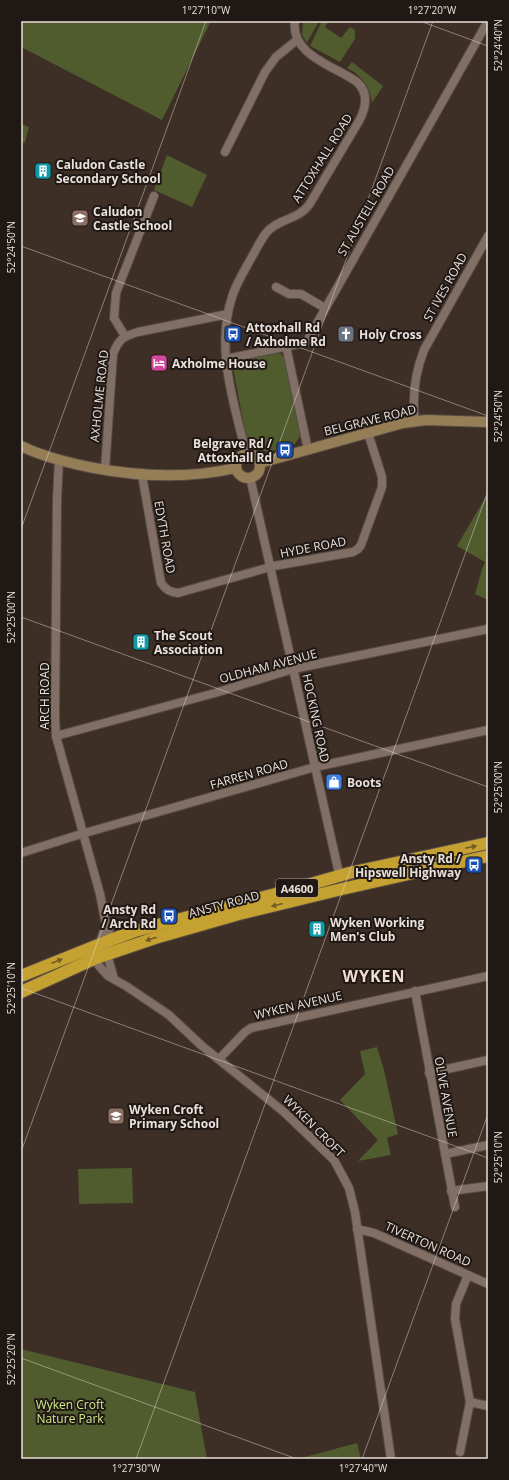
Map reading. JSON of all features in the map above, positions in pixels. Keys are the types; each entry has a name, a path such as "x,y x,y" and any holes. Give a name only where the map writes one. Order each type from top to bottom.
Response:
{"highway":[{"name":"ANSTY ROAD","path":"21,976 135,931 287,891 338,873 488,843"},
{"name":"ANSTY ROAD","path":"21,992 101,956 184,929 342,889 488,856"},
{"path":"338,873 342,889"}],"street":[{"path":"225,152 265,72 279,54 297,40 294,27 295,21"},
{"name":"ST AUSTELL ROAD","path":"226,359 307,341 488,21"},
{"name":"ATTOXHALL ROAD","path":"246,454 226,359 225,336 232,297 239,280 265,235 272,227 300,214 307,207 359,121 365,107 365,94 357,82 310,54 302,48 297,40"},
{"path":"154,196 116,293 114,318 125,336 228,314"},
{"name":"ST IVES ROAD","path":"415,421 414,397 420,361 424,350 488,236"},
{"path":"276,286 289,294 301,294 326,308"},
{"name":"AXHOLME ROAD","path":"105,470 113,354 118,342 125,336"},
{"path":"286,346 308,450"},
{"name":"BELGRAVE ROAD","path":"260,463 403,423 426,420 488,422"},
{"name":"HYDE ROAD","path":"270,568 353,552 361,545 382,487 382,477 368,433"},
{"path":"21,446 59,460 105,470 142,475 183,476 236,468"},
{"path":"246,454 256,457 260,463 258,471 250,478 240,475 236,468 238,459 242,455 246,454"},
{"name":"ARCH ROAD","path":"59,460 55,716 56,736 106,924 103,943"},
{"name":"EDYTH ROAD","path":"142,475 161,583 165,589 178,593 270,568"},
{"name":"HOCKING ROAD","path":"250,478 338,873"},
{"name":"OLDHAM AVENUE","path":"56,736 293,669 488,629"},
{"name":"FARREN ROAD","path":"21,854 83,833 315,767 488,730"},
{"path":"101,956 103,943"},
{"name":"WYKEN CROFT","path":"101,956 100,968 108,976 169,1015 202,1046 272,1101 334,1160 349,1188 353,1201 390,1459"},
{"name":"WYKEN AVENUE","path":"219,1059 245,1032 251,1028 488,976"},
{"name":"OLIVE AVENUE","path":"415,991 455,1207"},
{"path":"430,1073 488,1060"},
{"path":"444,1154 488,1145"},
{"path":"451,1191 488,1186"},
{"name":"TIVERTON ROAD","path":"357,1229 374,1233 488,1284"},
{"path":"460,1452 470,1402 455,1319 456,1304 468,1275"},
{"path":"470,1402 488,1406"}],"green space":[{"path":"21,21 211,21 162,120 21,47"},
{"path":"303,21 319,21 307,43 302,35"},
{"path":"322,21 329,21 325,27 341,38 350,27 355,30 355,39 340,62 310,46"},
{"path":"352,62 383,86 372,103 371,97 364,82 357,74 347,68"},
{"path":"21,124 29,127 25,142 21,144"},
{"path":"167,155 207,175 192,207 154,190"},
{"path":"276,352 281,354 284,358 301,435 295,444 270,452 259,449 246,437 233,367 240,360 245,358"},
{"path":"488,493 488,600 475,594 485,562 457,546"},
{"path":"377,1047 384,1070 398,1134 387,1138 391,1155 358,1161 378,1140 340,1100 365,1074 360,1051"},
{"path":"132,1168 133,1203 79,1204 78,1169"},
{"name":"Wyken Croft Nature Park","path":"21,1349 195,1392 207,1459 21,1459"},
{"path":"357,1443 361,1459 297,1459"}],"place":[{"name":"Caludon Castle Secondary School","path":"43,171"},
{"name":"Caludon Castle School","path":"80,218"},
{"name":"Attoxhall Rd / Axholme Rd","path":"233,334"},
{"name":"Holy Cross","path":"346,334"},
{"name":"Axholme House","path":"159,363"},
{"name":"Belgrave Rd / Attoxhall Rd","path":"285,450"},
{"name":"The Scout Association","path":"141,642"},
{"name":"Boots","path":"334,782"},
{"name":"Ansty Rd / Hipswell Highway","path":"474,865"},
{"name":"Ansty Rd / Arch Rd","path":"169,916"},
{"name":"Wyken Working Men's Club","path":"317,929"},
{"name":"Wyken Croft Primary School","path":"116,1116"}],"district":[{"name":"WYKEN","path":"374,976"}]}
